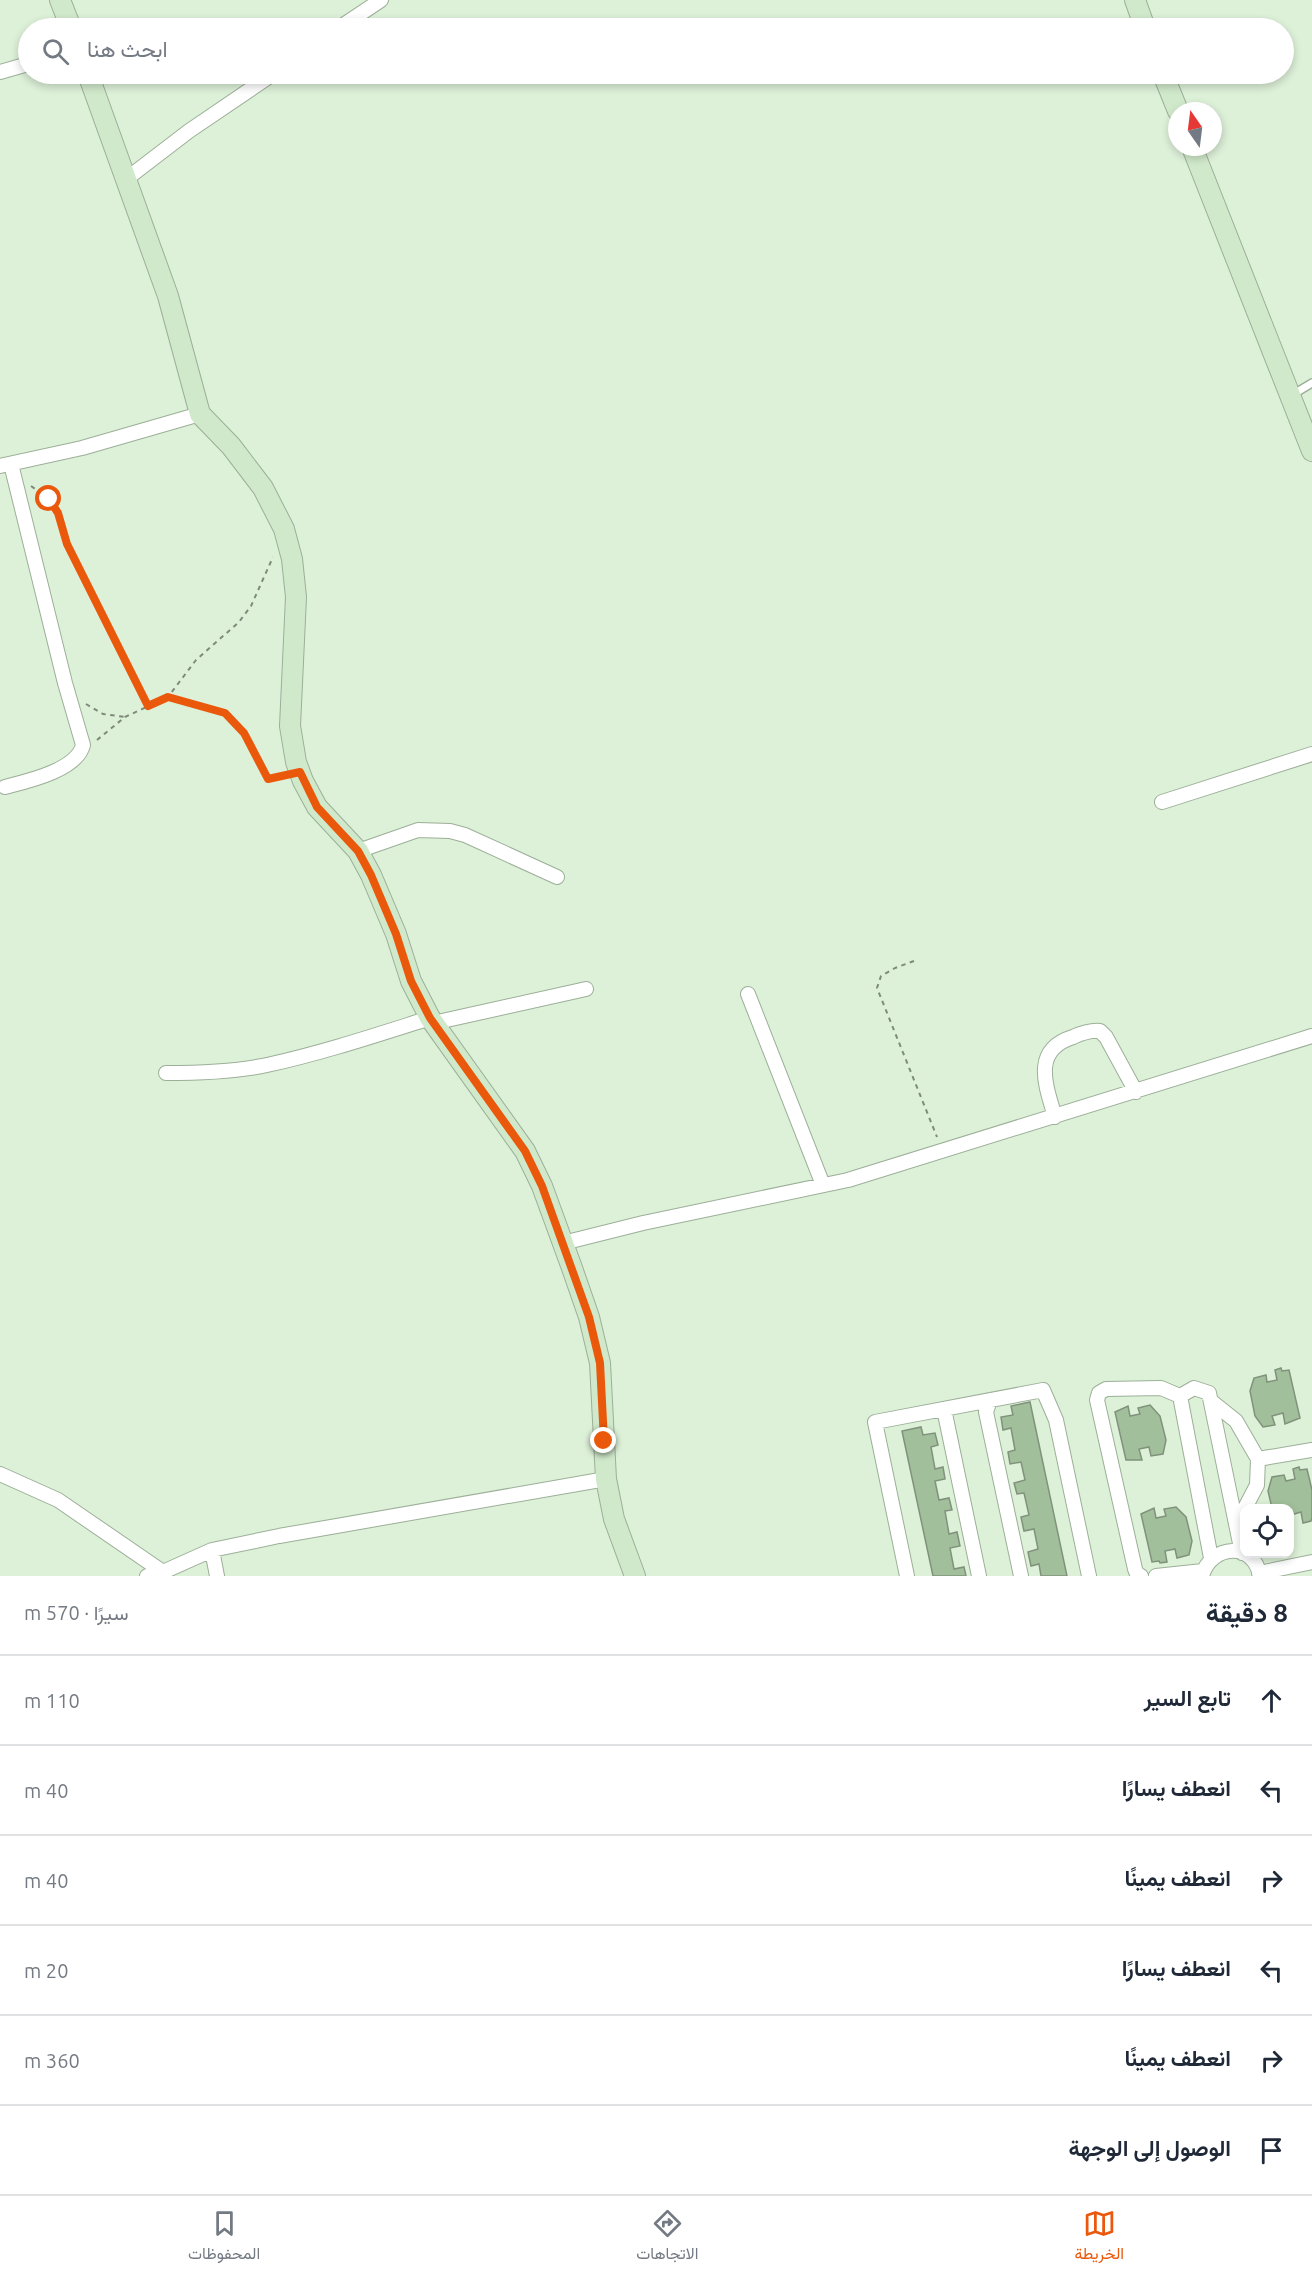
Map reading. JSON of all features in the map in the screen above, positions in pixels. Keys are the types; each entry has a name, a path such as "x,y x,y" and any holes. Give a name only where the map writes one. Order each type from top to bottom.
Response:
{"main road":[{"path":"60,0 67,18"},
{"path":"1135,0 1141,18"},
{"path":"91,84 168,296 200,414 231,446 263,488 285,533 292,559 296,597 291,726 296,762 300,772 317,807 358,851 376,885 396,934 411,981 431,1020 525,1151 542,1186 563,1243 589,1317 600,1363 606,1479 614,1519 635,1576"},
{"path":"1167,84 1174,102"},
{"path":"1196,156 1312,451"}],"street":[{"path":"354,18 381,0"},
{"path":"0,72 18,67"},
{"path":"125,180 189,131 258,84"},
{"path":"5,787 67,766 81,754 83,745 8,468 200,414"},
{"path":"1162,802 1312,754"},
{"path":"358,851 418,830 450,831 465,835 557,877"},
{"path":"166,1073 200,1073 264,1065 305,1056 431,1020 586,989"},
{"path":"748,994 823,1185"},
{"path":"1055,1117 1044,1079 1044,1066 1052,1049 1063,1040 1092,1030 1100,1031 1106,1037 1136,1092"},
{"path":"563,1243 644,1223 823,1185 1055,1117 1312,1036"},
{"path":"1141,1576 1135,1569 1097,1400 1099,1393 1106,1389 1161,1388 1180,1396"},
{"path":"1180,1396 1194,1388 1209,1393 1240,1544"},
{"path":"907,1576 875,1422 1043,1390 1056,1420 1089,1576"},
{"path":"1180,1396 1211,1558"},
{"path":"990,1400 986,1412 1021,1576"},
{"path":"1211,1401 1236,1421 1258,1459 1257,1485 1248,1504"},
{"path":"944,1409 979,1576"},
{"path":"1258,1459 1312,1450"},
{"path":"0,1474 58,1500 163,1572"},
{"path":"147,1576 163,1572 212,1550 279,1536 606,1479"},
{"path":"1235,1520 1240,1514"},
{"path":"212,1550 217,1576"},
{"path":"1156,1576 1202,1574 1211,1558 1228,1551 1240,1553"},
{"path":"1249,1558 1254,1562 1259,1574 1312,1562"}],"lane":[{"path":"1290,396 1312,383"}],"path":[{"path":"8,468 49,499 58,513 67,544 148,706"},
{"path":"81,754 125,717 168,697 196,660 239,622 251,606 285,533"},
{"path":"65,683 81,700 103,714 125,717"},
{"path":"168,697 225,713 244,733 268,779 300,772"},
{"path":"914,961 881,976 877,988 942,1151"}],"building":[{"path":"1281,1368 1282,1371 1289,1370 1300,1418 1285,1424 1283,1413 1272,1416 1275,1425 1263,1427 1255,1416 1250,1391 1254,1378 1266,1375 1267,1382 1277,1380 1275,1370"},
{"path":"1030,1402 1067,1576 1041,1576 1039,1564 1031,1566 1028,1552 1038,1549 1034,1529 1024,1531 1021,1517 1029,1515 1024,1493 1017,1494 1014,1483 1025,1480 1021,1462 1010,1464 1008,1452 1015,1450 1011,1428 1003,1430 1001,1417 1013,1415 1011,1406"},
{"path":"1150,1405 1160,1416 1166,1440 1163,1454 1151,1456 1149,1447 1139,1449 1142,1460 1126,1460 1115,1412 1128,1406 1130,1416 1140,1414 1138,1408"},
{"path":"921,1427 923,1435 935,1433 938,1445 931,1447 935,1469 943,1467 945,1479 935,1481 939,1500 949,1498 952,1510 945,1511 949,1534 957,1532 960,1546 950,1548 954,1569 964,1567 966,1576 933,1576 902,1431"},
{"path":"1299,1467 1300,1470 1307,1469 1312,1490 1311,1521 1303,1523 1301,1512 1294,1514 1294,1504 1271,1504 1268,1491 1272,1477 1284,1475 1286,1481 1295,1479 1293,1469"},
{"path":"1176,1507 1186,1517 1192,1541 1189,1555 1177,1558 1175,1549 1165,1551 1167,1562 1152,1562 1141,1514 1154,1508 1156,1518 1166,1516 1164,1509"}],"route":[{"path":"49,499 58,513 67,544 148,706 168,697 225,713 244,733 268,779 300,772 317,807 358,851 371,875 396,934 411,981 430,1018 525,1151 542,1186 589,1317 600,1363 604,1441"}]}
